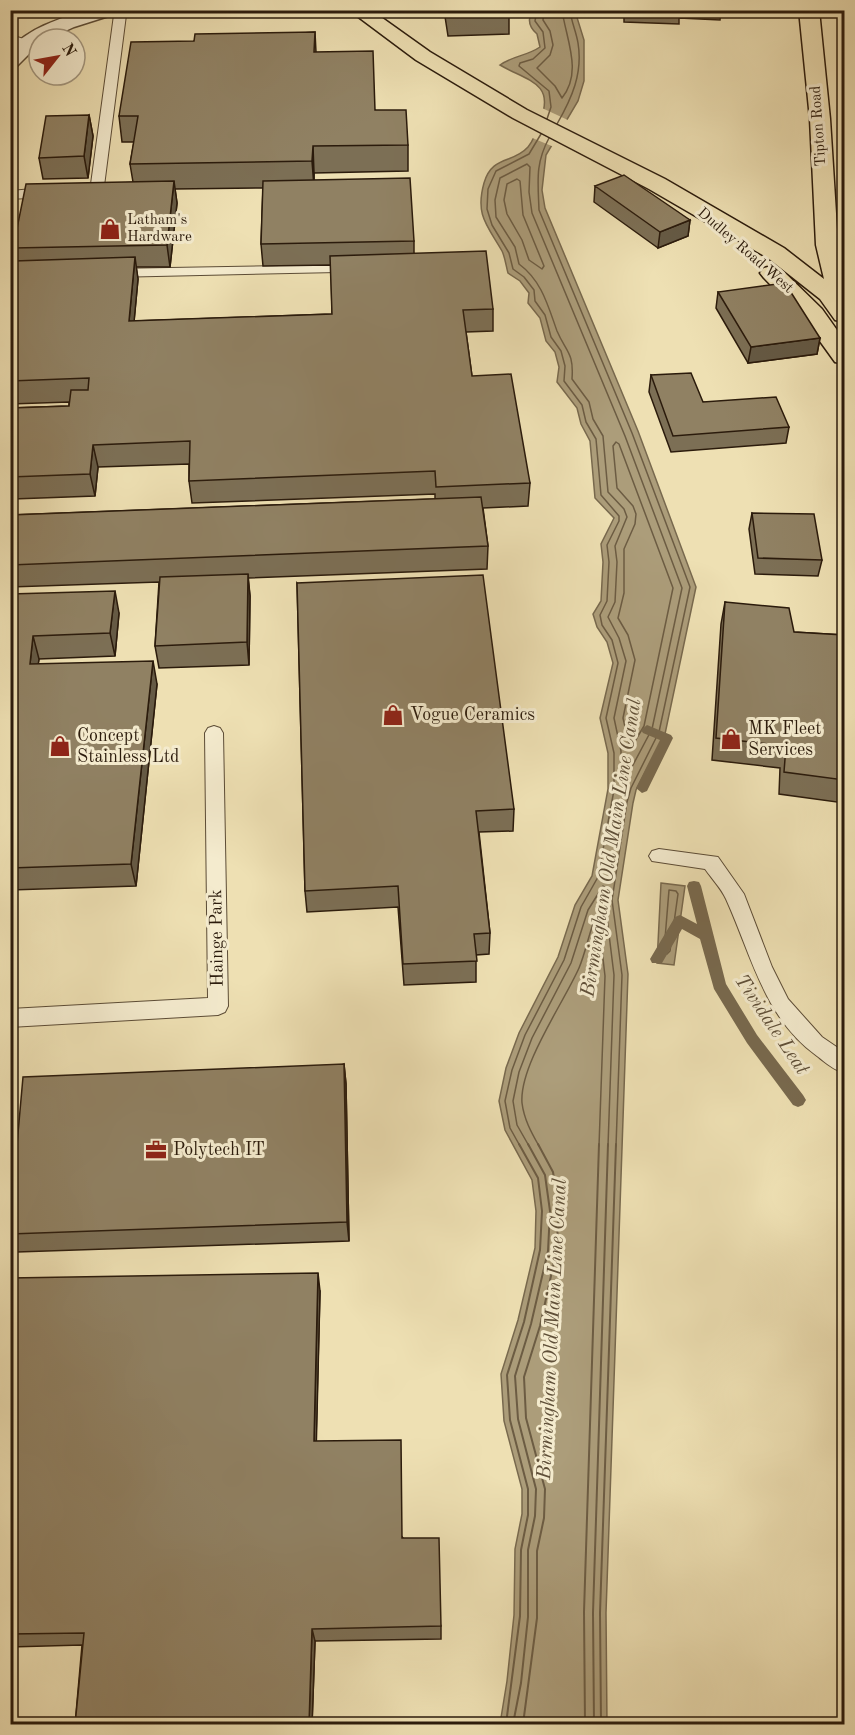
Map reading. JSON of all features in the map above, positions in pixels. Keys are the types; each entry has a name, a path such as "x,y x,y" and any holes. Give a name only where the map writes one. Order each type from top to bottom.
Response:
{"main road":[{"name":"Dudley Road West","path":"358,10 423,56 520,114 568,137 688,202 776,253 828,294 844,313"},
{"name":"Tipton Road","path":"809,10 820,119 827,245 844,313"},
{"name":"Dudley Road West","path":"688,202 750,252 794,293 844,357"},
{"name":"Dudley Road West","path":"776,253 803,254 815,252 827,245"}],"street":[{"path":"10,62 18,51 19,40 108,10"}],"lane":[{"path":"10,195 84,190 97,186 118,40 120,15 116,10"},
{"path":"94,273 333,269"},
{"name":"Hainge Park","path":"10,1017 218,1006 214,733"},
{"path":"658,855 711,862 734,894 762,966 781,1005 815,1042 844,1064"}],"water":[{"name":"Birmingham Old Main Line Canal","path":"532,11 575,11 584,40 584,81 578,101 546,155 542,190 545,208 638,431 696,587 665,734 636,790 618,900 628,974 606,1613 607,1724 500,1724 514,1615 515,1549 522,1514 522,1489 504,1421 501,1374 518,1320 535,1248 536,1211 532,1180 505,1130 499,1101 506,1068 519,1033 558,957 575,905 592,876 608,789 608,753 600,718 613,663 607,642 597,627 593,614 601,601 603,562 601,544 614,518 595,498 590,441 581,424 577,408 557,382 559,367 555,352 546,341 540,318 528,303 529,293 520,281 508,273 503,253 487,226 482,212 482,194 488,174 497,164 516,156 528,147 536,133 544,106 541,89 528,79 500,65 540,47 537,34 530,23"},
{"path":"661,883 685,886 674,965 657,963"}],"pier":[{"path":"542,108 570,121 554,147 530,137"}],"building":[{"path":"447,10 509,10 510,14 448,15"},
{"path":"315,32 314,52 373,51 375,110 406,110 408,145 313,146 312,161 130,164 138,116 119,116 131,42 194,41 195,34"},
{"path":"89,115 84,156 39,158 46,116"},
{"path":"624,175 690,220 660,232 595,186"},
{"path":"410,178 414,241 261,244 263,181"},
{"path":"174,181 167,245 13,248 26,184"},
{"path":"486,251 493,309 463,310 472,376 511,374 530,483 436,487 435,471 189,481 190,441 93,445 90,474 10,477 10,408 69,406 71,390 88,390 89,378 10,381 10,283 14,261 135,257 129,321 332,314 330,256"},
{"path":"785,283 820,338 751,347 718,292"},
{"path":"691,373 703,402 776,397 789,427 673,436 651,375"},
{"path":"481,497 488,546 10,565 10,515"},
{"path":"752,513 814,514 822,560 758,558"},
{"path":"248,574 247,642 155,646 160,577"},
{"path":"483,575 514,809 476,811 490,933 474,934 477,961 403,964 398,886 305,891 297,583"},
{"path":"115,591 110,633 33,636 30,664 153,661 131,864 10,868 10,594"},
{"path":"725,602 789,608 794,632 844,635 844,780 784,772 786,746 716,738"},
{"path":"344,1064 347,1222 10,1234 23,1077"},
{"path":"318,1273 314,1441 401,1440 402,1538 439,1538 441,1626 312,1629 309,1725 75,1725 84,1633 10,1634 10,1278"}],"waterway":[{"name":"Tividale Leat","path":"642,788 667,738 647,730"},
{"name":"Tividale Leat","path":"694,886 719,985 752,1039 798,1100"},
{"name":"Tividale Leat","path":"657,959 680,921 705,935"}],"place":[{"name":"Latham's Hardware","path":"110,229"},
{"name":"Vogue Ceramics","path":"393,715"},
{"name":"MK Fleet Services","path":"731,739"},
{"name":"Concept Stainless Ltd","path":"60,746"},
{"name":"Polytech IT","path":"156,1150"}]}
